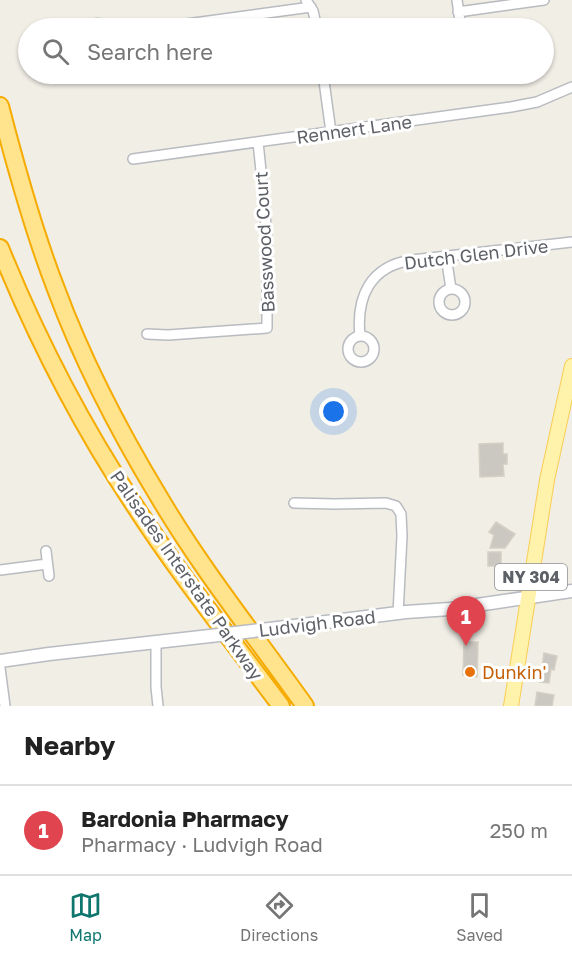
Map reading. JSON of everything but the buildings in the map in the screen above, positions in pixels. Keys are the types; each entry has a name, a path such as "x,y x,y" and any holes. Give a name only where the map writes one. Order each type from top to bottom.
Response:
{"highway":[{"name":"Palisades Interstate Parkway","path":"0,106 22,189 46,263 75,336 108,408 173,521 306,706"},
{"name":"Palisades Interstate Parkway","path":"0,248 54,367 114,474 163,548 281,706"}],"main road":[{"name":"NY 304","path":"511,706 550,461 572,366"}],"street":[{"path":"456,0 459,18"},
{"path":"458,12 544,0"},
{"path":"217,18 308,3 313,18"},
{"path":"325,84 332,132"},
{"name":"Rennert Lane","path":"132,159 537,102 572,87"},
{"name":"Basswood Court","path":"147,334 168,335 267,328 267,239 258,142"},
{"name":"Dutch Glen Drive","path":"360,336 358,321 364,292 376,277 399,263 572,242"},
{"path":"446,256 450,290"},
{"path":"294,503 386,503 396,506 400,514 402,536 398,614"},
{"path":"46,551 49,576"},
{"path":"0,570 47,564"},
{"name":"Ludvigh Road","path":"0,661 450,609 572,591"},
{"path":"156,642 158,706"},
{"path":"0,668 5,706"}],"place":[{"name":"Bardonia Pharmacy","path":"466,646"},
{"name":"Dunkin'","path":"470,672"}]}
